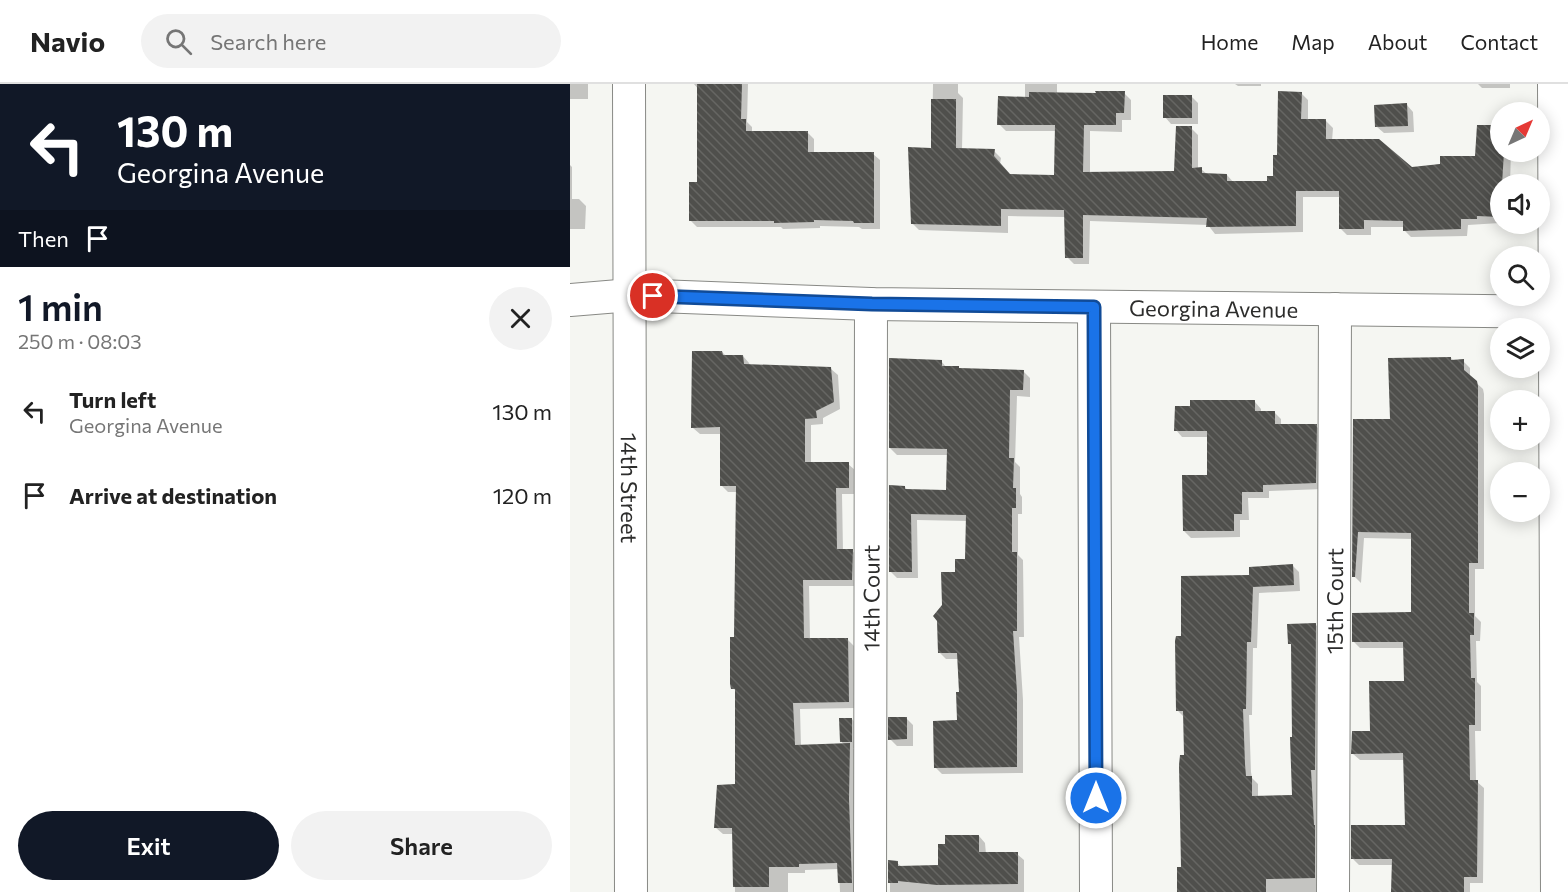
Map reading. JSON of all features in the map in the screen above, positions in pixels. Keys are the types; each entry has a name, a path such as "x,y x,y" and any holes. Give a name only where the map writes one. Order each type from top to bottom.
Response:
{"street":[{"name":"14th Street","path":"629,84 631,892"},
{"path":"1554,84 1561,312 1557,892"},
{"name":"Georgina Avenue","path":"570,300 631,295 872,304 1561,312"},
{"name":"14th Court","path":"870,892 872,304"},
{"path":"1094,307 1096,892"},
{"name":"15th Court","path":"1333,892 1335,309"}],"building":[{"path":"697,84 742,84 741,119 746,119 746,131 808,131 808,152 874,152 874,223 814,220 814,222 774,223 774,221 689,221 689,182 697,182"},
{"path":"1095,91 1125,91 1124,113 1116,113 1116,125 1084,125 1083,172 1174,171 1176,126 1192,126 1192,168 1202,167 1202,173 1227,174 1227,181 1267,181 1267,176 1273,176 1273,155 1277,155 1278,91 1302,92 1301,119 1326,119 1326,139 1379,139 1412,167 1440,164 1440,156 1475,156 1477,125 1490,125 1490,162 1503,162 1503,174 1490,174 1490,217 1461,219 1461,229 1403,231 1403,221 1364,220 1364,229 1339,229 1339,191 1296,191 1296,226 1206,227 1207,218 1083,215 1083,258 1065,258 1064,210 1001,209 1001,226 911,224 908,147 931,148 931,99 956,99 956,148 995,149 994,156 1010,174 1054,175 1055,125 997,125 998,96 1029,97 1029,92 1096,93"},
{"path":"1163,95 1192,95 1192,118 1163,118"},
{"path":"1407,103 1408,126 1375,127 1374,105"},
{"path":"692,351 722,351 723,355 743,355 744,364 831,367 834,402 816,411 817,418 805,419 805,462 849,462 849,488 836,488 837,549 853,549 852,580 803,580 804,638 848,638 849,702 793,703 795,745 850,743 852,883 838,883 837,863 799,864 799,867 769,867 769,887 733,887 732,828 714,828 717,785 735,784 735,689 731,689 730,684 730,637 734,637 736,486 720,486 720,427 691,428"},
{"path":"1451,357 1451,360 1464,359 1464,370 1477,381 1478,386 1478,563 1469,563 1469,613 1474,613 1474,635 1470,635 1471,678 1475,678 1475,725 1469,725 1470,780 1478,780 1477,877 1464,877 1464,892 1391,892 1392,859 1351,859 1351,825 1405,825 1403,753 1351,754 1352,731 1370,731 1369,681 1404,681 1403,642 1352,642 1352,613 1411,612 1411,533 1358,532 1355,577 1352,577 1353,419 1390,419 1388,358"},
{"path":"889,358 942,360 942,366 959,366 959,368 1024,370 1023,390 1010,390 1009,458 1014,458 1013,488 1016,488 1016,508 1012,508 1012,552 1017,552 1017,631 1013,631 1017,692 1017,767 934,768 933,721 957,720 956,692 959,692 957,653 938,653 937,621 933,616 942,605 941,572 955,572 955,559 965,559 966,515 911,514 912,572 889,572 889,485 905,486 905,489 946,490 947,449 889,448"},
{"path":"1190,400 1255,400 1255,411 1275,411 1275,424 1317,424 1316,483 1263,485 1263,492 1242,492 1242,514 1234,514 1234,531 1183,531 1182,475 1207,475 1207,431 1174,431 1175,406 1190,406"},
{"path":"1293,564 1294,585 1253,587 1251,642 1247,642 1246,709 1243,709 1245,764 1246,776 1252,776 1252,796 1292,795 1291,644 1288,644 1287,624 1316,623 1315,770 1311,770 1315,825 1315,878 1266,879 1266,892 1177,892 1177,867 1181,867 1179,765 1180,755 1184,755 1183,711 1176,711 1175,641 1176,636 1181,636 1181,576 1249,575 1249,567"},
{"path":"888,717 907,717 907,739 888,740"},
{"path":"839,718 852,718 852,742 840,742"},
{"path":"945,835 979,835 979,852 1018,852 1018,884 937,885 898,881 898,883 888,883 888,860 898,861 898,866 938,865 938,844 945,844"}],"route":[{"path":"653,296 872,304 1094,307 1096,798"}]}
